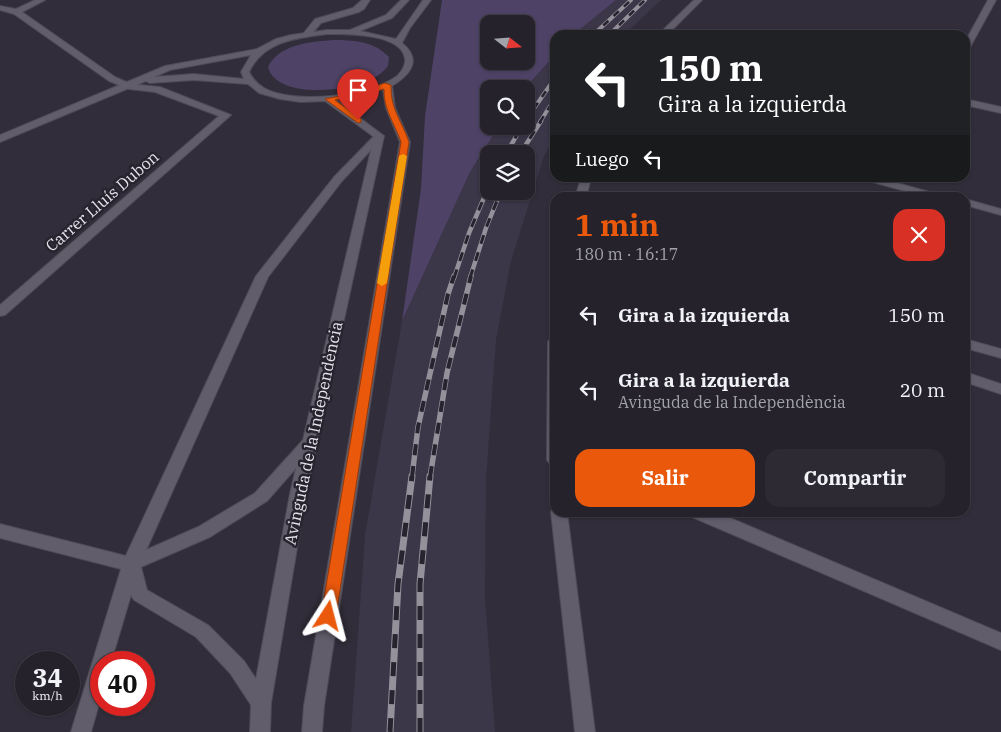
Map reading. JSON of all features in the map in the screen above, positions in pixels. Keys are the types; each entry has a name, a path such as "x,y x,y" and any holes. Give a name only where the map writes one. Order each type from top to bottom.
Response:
{"street":[{"path":"17,12 41,0"},
{"path":"308,34 314,24 356,10 366,0"},
{"path":"346,32 389,18 398,11 405,0"},
{"path":"398,43 406,28 427,0"},
{"path":"667,30 698,0"},
{"path":"970,40 992,0"},
{"path":"0,8 17,12 112,79 129,86"},
{"path":"139,81 194,77 250,82 262,90 281,96 303,99 328,99 357,95 388,85 400,77 407,69 410,60 407,52 398,43 368,34 346,32 308,34 273,44 260,51 249,61 245,72 250,82"},
{"path":"0,139 168,68 260,51"},
{"path":"312,732 314,706 339,545 405,142 400,127 391,113 387,96 388,85"},
{"name":"Carrer Lluís Dubon","path":"0,312 226,114 157,89 129,86"},
{"path":"106,651 131,564 262,276 338,179 379,136 328,99"},
{"path":"970,103 1001,110"},
{"name":"Avinguda de la Independència","path":"260,732 262,702 298,494 379,136"},
{"path":"884,182 923,192"},
{"path":"970,203 1001,212"},
{"path":"970,345 1001,354"},
{"path":"970,379 1001,389"},
{"path":"0,531 131,564 204,532 260,497 310,442"},
{"path":"561,517 585,732"},
{"path":"710,517 1001,642"},
{"path":"131,564 140,595 202,631 237,666 262,702"},
{"path":"82,732 90,705"}],"shaded area":[{"path":"442,0 616,0 579,30 550,30 550,60 532,80 480,80 480,135 493,135 487,145 480,145 480,156 470,172 402,321 421,189 425,116"},
{"path":"616,0 661,0 629,30 579,30"},
{"path":"333,40 363,42 377,48 389,57 388,66 370,80 345,88 330,90 313,90 284,84 274,77 268,67 273,59 287,49 305,43"},
{"path":"550,60 550,146 544,156 535,185 535,145 487,145 493,135 535,135 535,80 532,80"},
{"path":"480,156 480,200 530,200 511,261 496,340 486,480 485,597 495,732 351,732 365,535 402,321 470,172"}],"railway":[{"path":"598,30 631,0"},
{"path":"614,30 645,0"},
{"path":"535,107 550,85"},
{"path":"540,122 550,106"},
{"path":"526,145 541,121"},
{"path":"511,145 517,135"},
{"path":"454,278 469,233 483,200"},
{"path":"470,278 497,200"},
{"path":"412,477 418,427 448,294 454,276"},
{"path":"430,477 447,373 471,276"},
{"path":"390,732 398,584 412,476"},
{"path":"420,732 420,584 430,476"}],"slow traffic":[{"path":"382,283 403,156"}],"route":[{"path":"328,616 405,142 400,127 391,113 387,96 388,85 371,92 328,99 358,120"}]}
